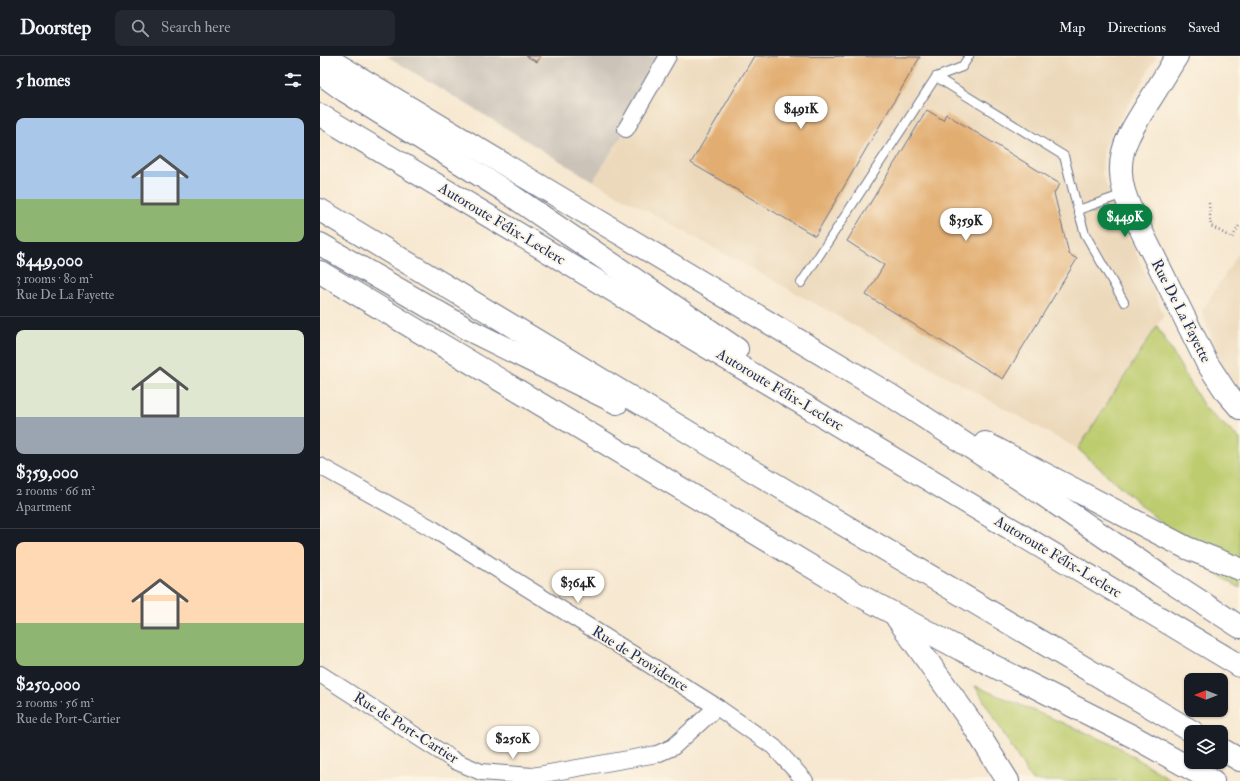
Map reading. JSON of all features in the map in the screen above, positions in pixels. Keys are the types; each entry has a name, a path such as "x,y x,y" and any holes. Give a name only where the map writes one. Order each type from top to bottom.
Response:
{"main road":[{"path":"323,56 890,394 1240,627"},
{"name":"Rue De La Fayette","path":"1176,56 1127,140 1120,168 1125,194 1133,214 1196,344 1216,378 1240,408"},
{"path":"320,73 345,91 502,189 947,491"},
{"name":"Autoroute Félix-Leclerc","path":"320,115 1240,666"},
{"path":"320,210 758,474 1184,727"},
{"path":"320,244 469,330 758,474"},
{"path":"320,272 794,557 895,615 1132,736 1212,781"},
{"path":"890,394 1187,548 1240,569"},
{"path":"895,615 971,722 1008,781"},
{"path":"1228,753 1240,760"}],"street":[{"path":"626,129 668,56"},
{"name":"Rue de Providence","path":"320,466 433,529 717,707 774,747 805,781"},
{"name":"Rue de Port-Cartier","path":"320,674 455,761 482,772 532,776 657,754 673,747 717,707"}],"lane":[{"path":"801,284 936,77 962,68 969,56"},
{"path":"936,77 1064,156 1085,234 1124,302"},
{"path":"1078,210 1125,194"}],"path":[{"path":"1209,203 1211,226 1232,238 1240,224"}],"shaded area":[{"path":"387,56 669,56 593,181"},
{"path":"669,56 1157,56 1104,146 1102,174 1119,216 1164,315 1078,449 593,181"},
{"path":"1240,251 1240,390 1226,373 1202,311"}],"green space":[{"path":"1157,326 1205,408 1240,439 1240,588 1223,578 1078,449"},
{"path":"975,686 1115,745 1173,781 1032,781"}],"building":[{"path":"526,56 541,56 537,62"},
{"path":"754,56 920,57 815,236 691,163"},
{"path":"927,110 943,120 946,114 1060,184 1054,193 1069,254 1077,259 1003,379 866,295 884,265 847,241"}]}
